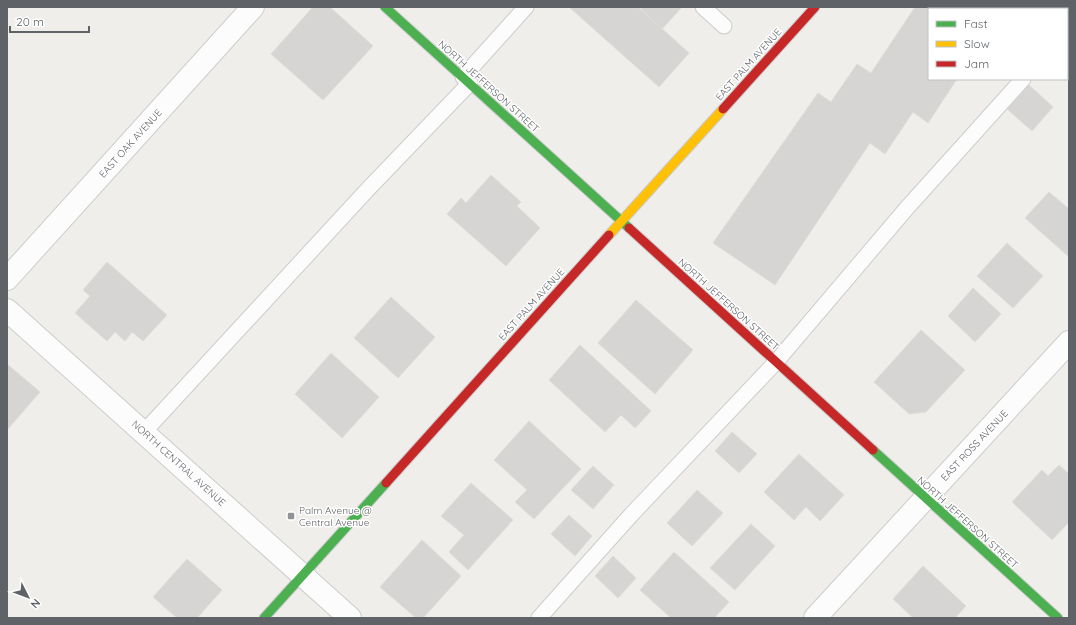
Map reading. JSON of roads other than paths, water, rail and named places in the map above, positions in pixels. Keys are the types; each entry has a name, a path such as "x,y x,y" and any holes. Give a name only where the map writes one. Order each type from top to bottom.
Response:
{"street":[{"name":"EAST OAK AVENUE","path":"7,279 253,7"},
{"name":"NORTH JEFFERSON STREET","path":"384,7 1058,618"},
{"name":"EAST PALM AVENUE","path":"264,618 815,7"},
{"name":"NORTH CENTRAL AVENUE","path":"7,310 303,574 350,618"},
{"name":"EAST ROSS AVENUE","path":"815,618 1069,342"}],"lane":[{"path":"144,432 369,188 466,80 526,7"},
{"path":"703,7 724,26"},
{"path":"539,618 636,510 776,362 906,209 1022,80"}],"place":[{"name":"Palm Avenue @ Central Avenue","path":"291,516"}]}
